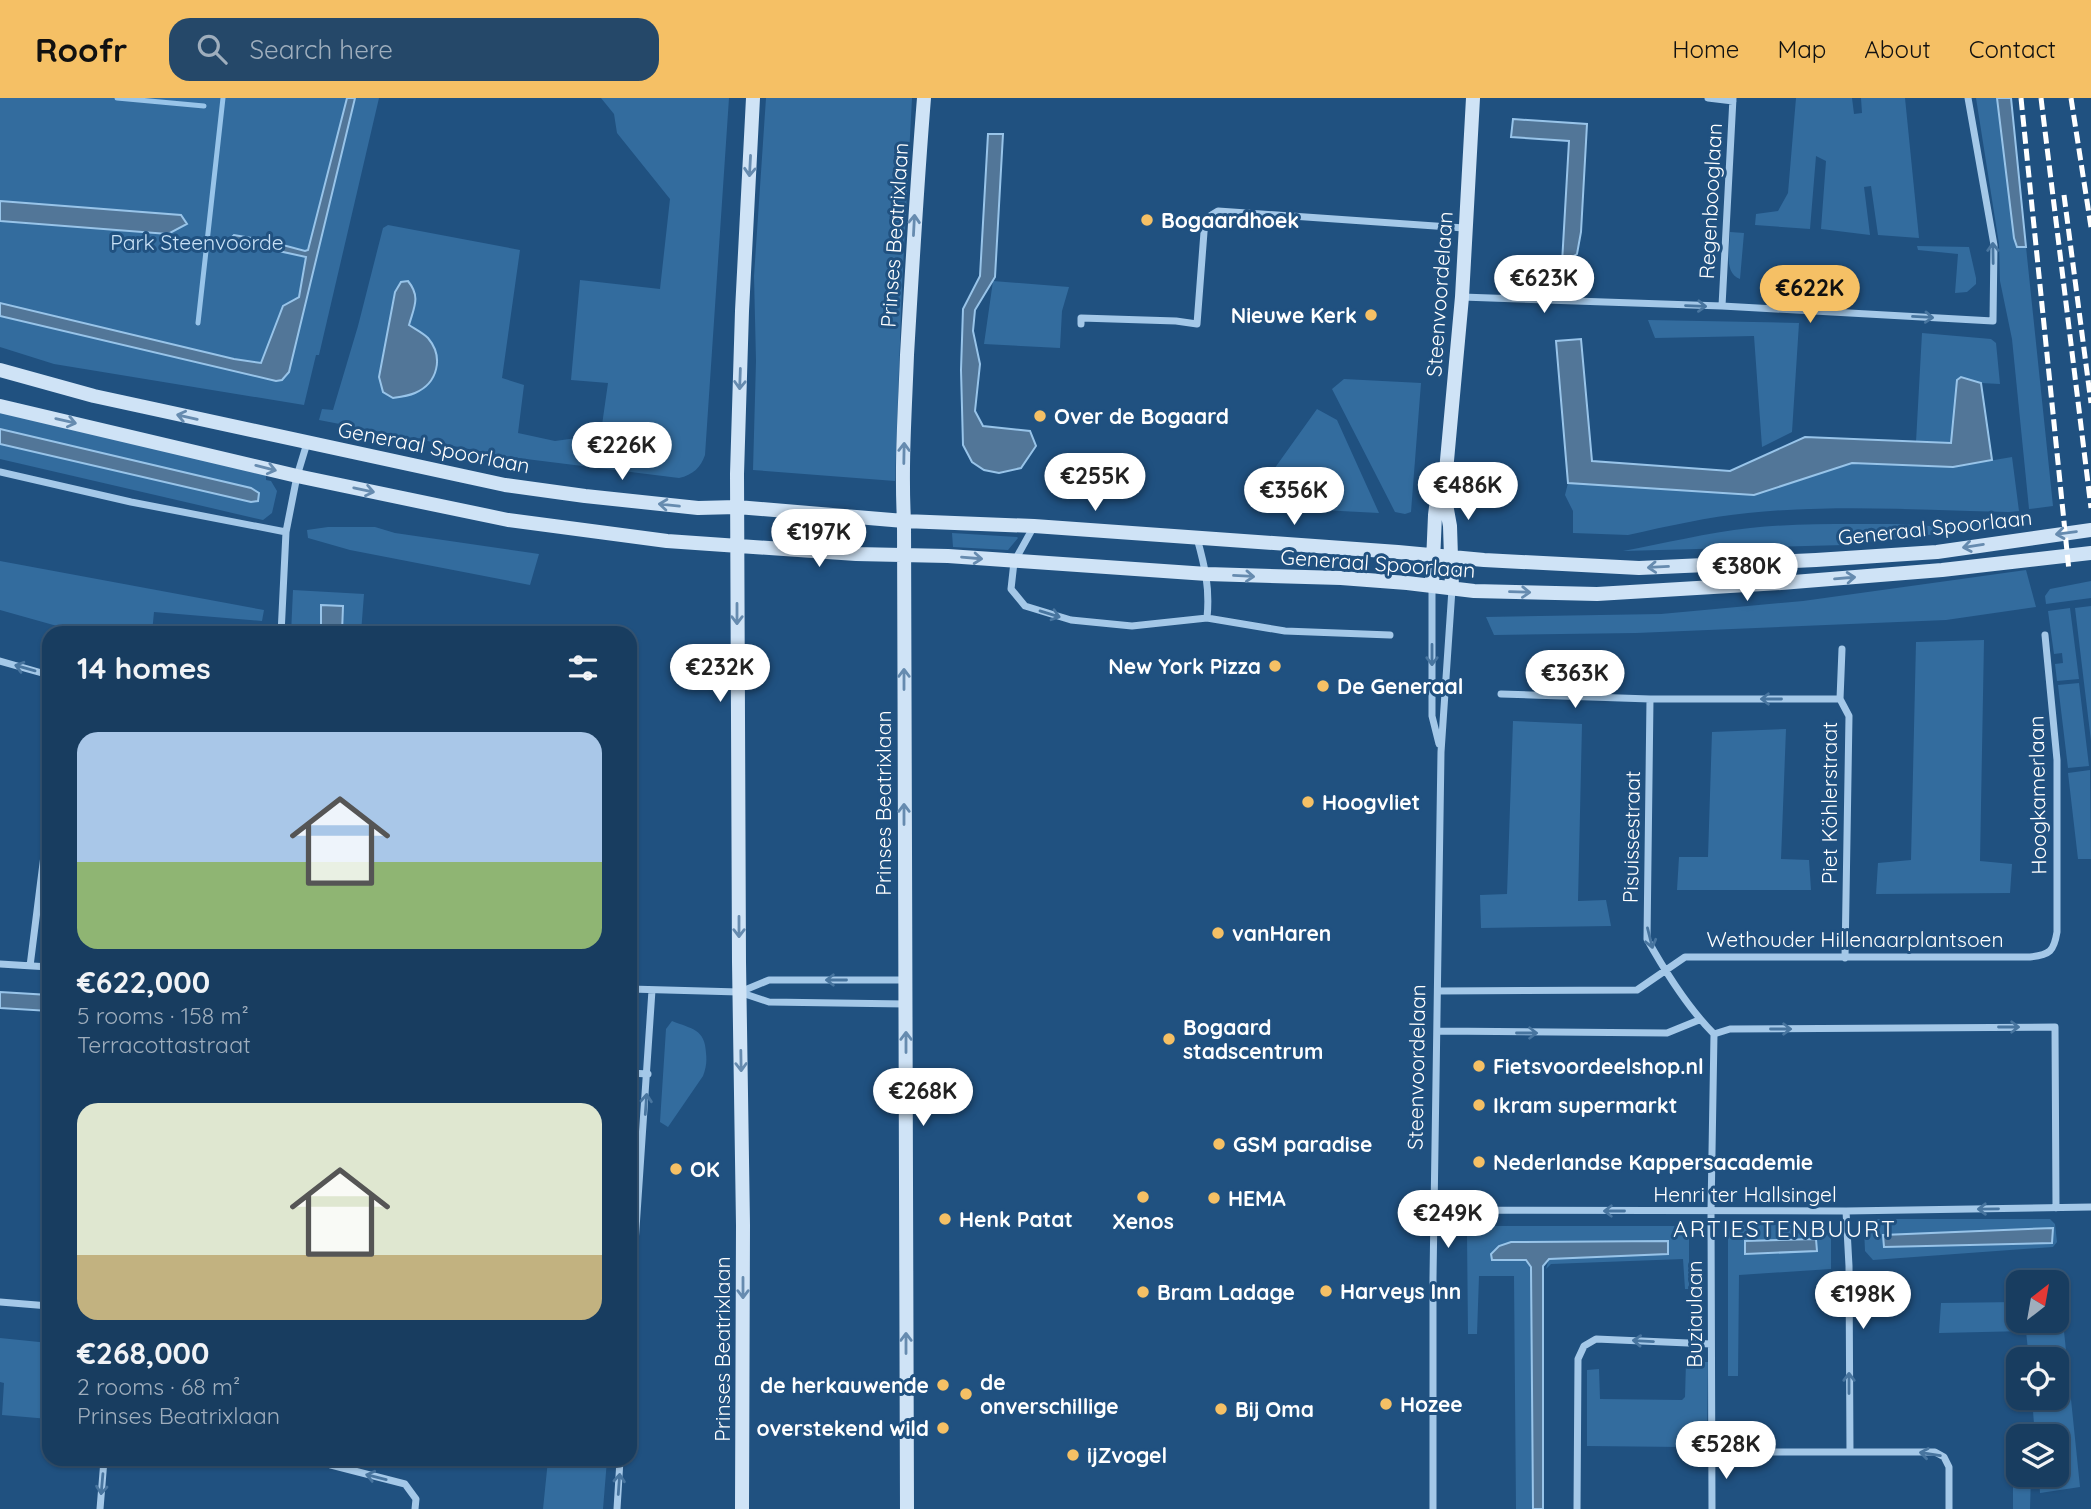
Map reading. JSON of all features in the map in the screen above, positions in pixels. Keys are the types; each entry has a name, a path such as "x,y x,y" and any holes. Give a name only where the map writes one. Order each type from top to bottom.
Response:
{"main road":[{"name":"Prinses Beatrixlaan","path":"742,1509 743,1224 737,507 742,311 753,98"},
{"name":"Prinses Beatrixlaan","path":"907,1509 902,484 924,98"},
{"name":"Steenvoordelaan","path":"1452,588 1450,526 1444,493 1462,297 1473,98"},
{"name":"Generaal Spoorlaan","path":"0,370 94,396 505,485 698,508 737,507 904,521 1034,526 1639,568 1937,552 2091,530"},
{"name":"Generaal Spoorlaan","path":"0,406 297,476 508,520 667,541 737,546 948,556 1207,574 1341,578 1474,591 1597,594 1835,579 2091,553"},
{"name":"Steenvoordelaan","path":"1432,586 1436,508 1444,493"}],"street":[{"path":"1708,98 1733,99"},
{"path":"1462,297 1723,306 1993,321 1994,245 1968,98"},
{"name":"Regenbooglaan","path":"1723,306 1733,99"},
{"path":"1081,324 1081,318 1197,324 1205,219 1218,211 1464,228"},
{"path":"281,626 286,532 297,476 307,443"},
{"path":"0,472 131,502 286,532"},
{"path":"1034,526 1014,562 1011,589 1025,606 1070,620 1132,626 1207,618 1285,631 1390,635"},
{"path":"1196,538 1207,574 1207,618"},
{"name":"Steenvoordelaan","path":"1432,586 1432,716 1441,752"},
{"name":"Steenvoordelaan","path":"1433,1509 1434,1210 1441,752 1452,588"},
{"name":"Hoogkamerlaan","path":"2045,635 2057,760 2057,932 2054,945 2048,953"},
{"name":"Piet Köhlerstraat","path":"1842,649 1840,699 1849,716 1845,958"},
{"path":"0,661 42,673"},
{"path":"1501,694 1650,699 1840,699"},
{"name":"Pisuissestraat","path":"1650,699 1647,939 1665,971"},
{"path":"30,966 42,871"},
{"name":"Wethouder Hillenaarplantsoen","path":"1438,991 1637,990 1685,957 2030,957 2048,953"},
{"path":"0,964 42,967"},
{"path":"1665,971 1699,1020 1714,1034 1730,1029 2055,1027 2056,1208 2091,1207"},
{"path":"740,992 769,980 905,980"},
{"path":"637,989 740,992 769,1002 905,1004"},
{"path":"637,1223 652,990"},
{"path":"1438,1031 1667,1033 1699,1020"},
{"name":"Buziaulaan","path":"1712,1509 1711,1211 1714,1034"},
{"path":"637,1073 648,1074"},
{"name":"Henri ter Hallsingel","path":"1434,1210 1846,1211 2056,1208"},
{"path":"1846,1211 1850,1452"},
{"path":"0,1302 42,1305"},
{"path":"1577,1509 1578,1359 1584,1346 1596,1339 1712,1344"},
{"path":"1712,1452 1935,1452 1944,1457 1949,1467 1949,1509"},
{"path":"100,1509 104,1466"},
{"path":"335,1466 405,1484 415,1499 415,1509"},
{"path":"617,1509 620,1466"}],"green space":[{"name":"Park Steenvoorde","path":"0,98 379,98 319,355 316,355 304,405 54,364 0,347"},
{"path":"601,98 729,98 705,455 696,470 679,478 510,457 319,420 322,409 333,410 383,228 388,225 520,250 502,378 524,385 518,433 555,441 584,437 602,425 608,383 571,380 580,280 660,289 670,199 617,133 614,114","holes":["395,292 416,298 409,326 379,377"]},
{"path":"766,98 912,98 895,481 753,470 756,361 754,276"},
{"path":"1796,98 1852,98 1854,114 1862,113 1861,98 1905,98 1919,238 1878,235 1871,186 1864,187 1870,235 1821,229 1826,161 1816,156 1810,229 1755,225 1756,214 1778,211 1788,193"},
{"path":"1976,98 1997,98 2014,238 2017,247 2026,247 2053,506 2029,509 2012,339 2000,281 1999,244"},
{"path":"1730,232 1744,233 1740,279 1731,271 1729,265"},
{"path":"1917,246 1969,247 1976,284 1967,292 1955,293 1958,254 1918,250"},
{"path":"993,281 1069,287 1062,311 1060,348 984,344"},
{"path":"1648,320 1799,323 1792,432 1762,447 1754,336 1655,338"},
{"path":"1922,333 1991,339 1996,343 2000,384 1981,383 1961,377 1951,443 1916,442"},
{"path":"1344,379 1421,383 1411,512 1395,512 1332,389"},
{"path":"1317,409 1337,420 1379,513 1283,508 1254,503 1267,479"},
{"path":"0,412 266,475 266,480 271,481 277,491 272,513 263,520 0,459"},
{"path":"2012,457 2019,511 2009,512 1879,508 1781,510 1718,517 1628,535 1573,533 1573,511 1565,495 1568,483 1754,495 1852,463 1953,467"},
{"path":"1896,524 1979,529 1844,545 1623,551 1750,528"},
{"path":"375,527 395,533 539,554 530,585 350,550 308,538 307,530"},
{"path":"952,533 1018,538 1008,550 953,547"},
{"path":"0,561 264,610 262,621 154,612 153,626 57,626 0,610"},
{"path":"2026,570 2036,607 1946,620 1636,633 1494,635 1486,617 1661,614 1803,601"},
{"path":"2091,581 2091,598 2046,604 2045,596 2050,589"},
{"path":"293,590 364,594 362,626 291,626"},
{"path":"2091,606 2091,741 2075,608"},
{"path":"2070,608 2079,679 2057,681 2055,664 2063,663 2062,653 2054,654 2048,611"},
{"path":"1984,640 1980,861 2012,864 2010,893 1876,894 1878,863 1911,860 1916,642"},
{"path":"2079,683 2089,766 2068,768 2058,685"},
{"path":"1513,721 1582,724 1578,901 1606,900 1611,926 1481,928 1480,895 1507,894"},
{"path":"1786,729 1781,859 1809,860 1811,890 1677,890 1679,857 1708,857 1712,732"},
{"path":"2090,770 2091,859 2078,859 2068,773"},
{"path":"672,1021 700,1034 705,1045 706,1068 668,1127 660,1122 666,1029"},
{"path":"1874,1219 2050,1219 2055,1224 2057,1242 2053,1247 1873,1260 1865,1251 1864,1228","holes":["2052,1228 2051,1243 1885,1247 1883,1236"]},
{"path":"1739,1224 1826,1226 1831,1232 1831,1269 1739,1275 1738,1376 1728,1376 1728,1232","holes":["1815,1239 1817,1250 1745,1253 1745,1241"]},
{"path":"1479,1226 1684,1226 1689,1233 1689,1289 1685,1289 1683,1259 1551,1264 1546,1269 1549,1259 1668,1254 1668,1241 1493,1260 1526,1260 1531,1267 1533,1509 1516,1509 1514,1276 1479,1276 1477,1334 1468,1334 1467,1234"},
{"path":"2006,1302 2006,1331 1939,1333 1941,1303"},
{"path":"2026,1334 2064,1334 2066,1347 2028,1347"},
{"path":"0,1338 42,1342 42,1418 2,1415 4,1383 0,1382"},
{"path":"1686,1362 1708,1362 1707,1434 1691,1435 1685,1447 1587,1446 1587,1370 1599,1369 1600,1399 1682,1400 1685,1397"},
{"path":"2069,1380 2080,1487 2040,1493 2040,1487 2069,1487 2069,1424 2034,1424 2033,1410 2069,1410"},
{"path":"547,1466 607,1466 603,1509 543,1509"},
{"path":"2013,1487 2031,1487 2030,1509 2013,1509"}],"shaded area":[{"path":"347,98 355,98 289,372 282,380 276,381 0,316 0,303 234,359 261,363 283,306 299,297 306,257 233,241 232,237 234,235 264,240 308,250"},
{"path":"1997,98 2011,98 2026,247 2017,247 2014,238"},
{"path":"1513,119 1587,124 1581,232 1577,254 1562,263 1569,141 1511,137"},
{"path":"988,134 1003,134 995,277 975,310 973,331 980,364 975,411 983,426 1030,431 1036,446 1021,468 999,473 984,470 972,462 963,445 963,309 980,276"},
{"path":"0,201 181,215 187,224 168,234 0,221"},
{"path":"408,281 415,297 409,325 426,336 433,345 436,369 423,389 393,398 383,392 379,377 395,292 401,282"},
{"path":"1581,339 1592,461 1730,471 1805,437 1951,443 1957,380 1961,377 1981,383 1992,460 1953,467 1852,463 1754,495 1568,483 1556,341"},
{"path":"0,429 251,488 259,493 258,501 251,502 0,444"},
{"path":"321,605 343,606 342,626 321,626"},
{"path":"0,992 42,995 42,1011 0,1008"},
{"path":"2053,1228 2052,1243 1884,1247 1883,1235"},
{"path":"1816,1239 1817,1251 1745,1254 1745,1241"},
{"path":"1668,1241 1668,1254 1549,1259 1543,1266 1543,1509 1533,1509 1531,1267 1526,1260 1492,1260 1491,1254 1499,1246 1511,1242"}],"waterway":[{"path":"117,98 204,106"},
{"path":"198,323 223,98"}],"railway":[{"path":"2021,98 2069,571"},
{"path":"2041,98 2091,508"},
{"path":"2071,98 2091,227"},
{"path":"2064,195 2091,403"}],"place":[{"name":"Bogaardhoek","path":"1147,220"},
{"name":"Nieuwe Kerk","path":"1371,315"},
{"name":"Over de Bogaard","path":"1040,416"},
{"name":"New York Pizza","path":"1275,666"},
{"name":"De Generaal","path":"1323,686"},
{"name":"Hoogvliet","path":"1308,802"},
{"name":"vanHaren","path":"1218,933"},
{"name":"Bogaard stadscentrum","path":"1169,1039"},
{"name":"Fietsvoordeelshop.nl","path":"1479,1066"},
{"name":"Ikram supermarkt","path":"1479,1105"},
{"name":"GSM paradise","path":"1219,1144"},
{"name":"Nederlandse Kappersacademie","path":"1479,1162"},
{"name":"OK","path":"676,1169"},
{"name":"Xenos","path":"1143,1197"},
{"name":"HEMA","path":"1214,1198"},
{"name":"Henk Patat","path":"945,1219"},
{"name":"Harveys Inn","path":"1326,1291"},
{"name":"Bram Ladage","path":"1143,1292"},
{"name":"de herkauwende","path":"943,1385"},
{"name":"de onverschillige","path":"966,1394"},
{"name":"Hozee","path":"1386,1404"},
{"name":"Bij Oma","path":"1221,1409"},
{"name":"overstekend wild","path":"943,1428"},
{"name":"ijZvogel","path":"1073,1455"}],"district":[{"name":"ARTIESTENBUURT","path":"1785,1228"}]}
